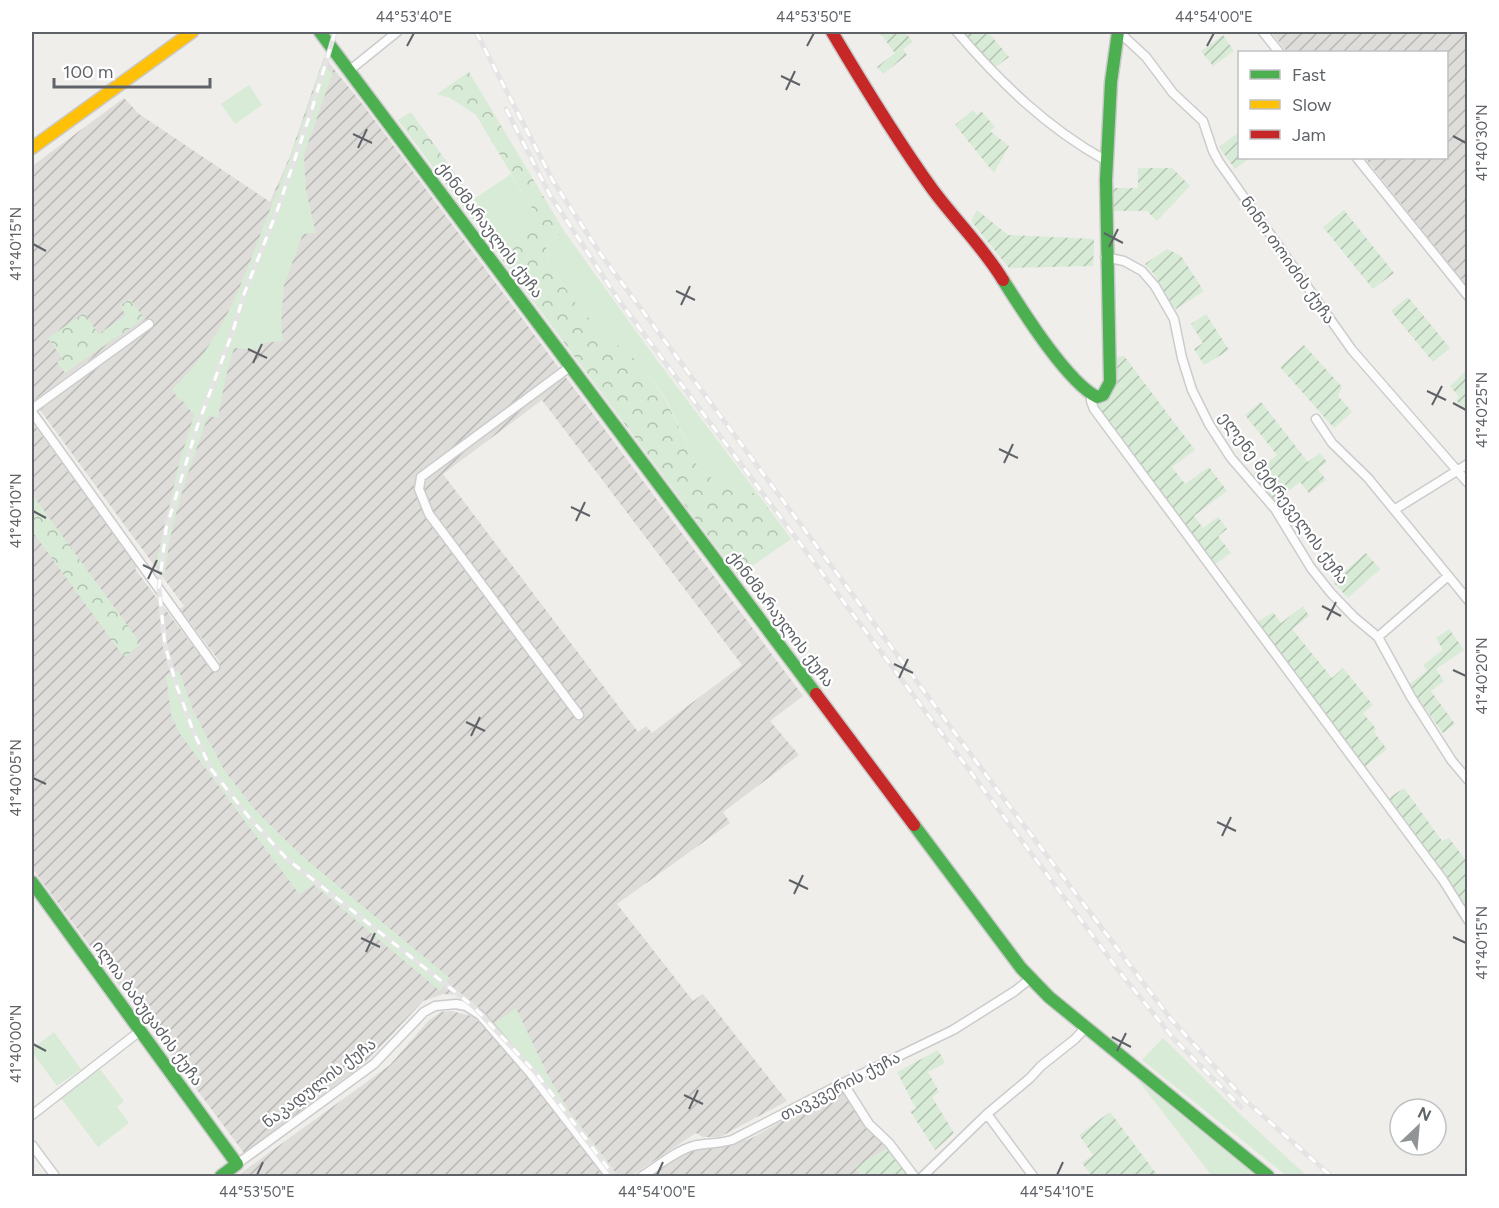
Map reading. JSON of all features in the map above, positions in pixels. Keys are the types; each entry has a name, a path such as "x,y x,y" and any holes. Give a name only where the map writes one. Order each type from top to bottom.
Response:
{"main road":[{"path":"32,148 192,32"},
{"name":"ქინძმარაულის ქუჩა","path":"320,32 1030,979 1268,1176"},
{"path":"832,32 877,108 934,191 989,257 1024,314 1059,360 1087,392 1097,397 1102,395 1110,382 1105,257 1105,160 1113,51 1118,32"},
{"name":"ილია ბაბუცაძის ქუჩა","path":"32,882 237,1164"},
{"name":"ნაკადულის ქუჩა","path":"221,1176 237,1164"}],"street":[{"path":"350,70 397,32"},
{"path":"957,32 992,73 1023,101 1062,134 1105,160"},
{"name":"ნინო თოიძის ქუჩა","path":"1118,32 1146,57 1173,93 1203,121 1219,162 1352,350 1467,483"},
{"path":"1263,32 1278,51"},
{"path":"1358,159 1467,296"},
{"name":"ელენე მეტრეველის ქუჩა","path":"1105,257 1124,261 1142,271 1155,286 1174,319 1182,358 1192,390 1209,424 1231,458 1275,509 1311,568 1354,617 1378,637 1411,697 1452,761 1467,780"},
{"path":"149,324 32,411 215,667"},
{"path":"571,366 421,477 419,489 429,514 579,716"},
{"path":"1091,394 1090,401 1094,409 1436,870 1467,920"},
{"path":"1316,419 1332,443 1368,478 1467,600"},
{"path":"1394,510 1467,464"},
{"path":"1378,637 1448,576"},
{"name":"თავკვერის ქუჩა","path":"642,1176 690,1147 732,1140 953,1030 1030,979"},
{"name":"ნაკადულის ქუჩა","path":"237,1164 374,1064 424,1012 445,1004 466,1006 480,1015 531,1074 609,1176"},
{"path":"923,1176 987,1114 1086,1027"},
{"path":"32,1115 140,1031"},
{"path":"843,1083 869,1124 889,1143 914,1176"},
{"path":"987,1114 1033,1176"},
{"path":"32,1145 55,1176"}],"shaded area":[{"path":"1271,32 1467,32 1467,287 1366,159 1448,159 1448,51 1286,51"},
{"path":"324,57 364,106 803,696 770,721 799,755 723,812 730,823 617,904 693,1001 703,994 787,1101 720,1137 703,1137 696,1133 631,1176 618,1176 569,1111 549,1078 516,1009 494,1024 476,1005 461,995 443,994 423,1001 366,1062 244,1153 32,868 32,422 137,566 135,569 211,670 220,662 180,609 184,606 40,410 153,327 146,319 33,401 32,399 32,166 124,98 139,114 270,202 290,156","holes":["542,400 742,665 652,733 646,726 638,732 443,474"]},
{"path":"451,1011 472,1016 484,1026 533,1083 604,1176 237,1176 390,1065 429,1020 441,1012"},
{"path":"842,1087 888,1148 856,1167 861,1176 648,1176 689,1151 750,1139"}],"green space":[{"path":"879,32 905,32 913,42 903,49 907,55 883,74 877,67 895,53"},
{"path":"964,32 988,32 1009,57 994,68"},
{"path":"1223,35 1234,51 1213,66 1201,51"},
{"path":"321,66 333,72 304,155 306,191 316,233 303,234 284,285 281,325 283,341 263,343 263,350 234,348 218,418 208,416 182,494 171,533 165,574 163,574 156,563 179,464 194,415 172,389 207,349 232,303 292,153"},
{"path":"469,72 564,231 546,245 548,263 575,302 599,330 642,365 667,403 699,469 724,487 758,494 791,539 738,576 398,120 411,112 501,238 510,245 542,225 476,115 450,98 437,94"},
{"path":"249,85 262,105 235,124 221,104"},
{"path":"973,110 977,115 981,111 995,127 990,131 1009,146 994,173 955,125"},
{"path":"1238,133 1238,159 1249,159 1235,169 1219,147"},
{"path":"1138,168 1172,168 1190,186 1157,221 1147,211 1113,211 1113,188 1138,188"},
{"path":"511,174 542,225 510,246 501,238 474,199"},
{"path":"977,210 1008,235 1094,239 1093,266 1009,268 971,221"},
{"path":"1344,210 1394,273 1373,289 1323,227"},
{"path":"564,231 656,359 758,494 724,487 699,469 668,403 642,365 599,330 575,302 548,263 546,245"},
{"path":"1167,249 1181,256 1204,291 1176,309 1170,305 1155,275 1145,264"},
{"path":"1408,297 1450,348 1433,362 1391,311"},
{"path":"130,299 144,318 65,373 57,362 62,358 48,338 84,313 99,334 126,315 120,306"},
{"path":"1206,314 1229,350 1204,365 1194,349 1203,343 1191,324"},
{"path":"1304,345 1342,387 1338,396 1352,412 1334,428 1280,367"},
{"path":"1124,356 1195,450 1172,467 1185,484 1209,467 1227,491 1194,516 1203,528 1218,517 1227,529 1218,536 1231,553 1215,564 1097,408 1097,401 1109,396 1114,385 1114,357"},
{"path":"1467,370 1467,413 1456,400 1459,397 1450,386"},
{"path":"1261,402 1308,462 1320,453 1327,462 1318,469 1326,480 1309,493 1300,482 1275,502 1253,474 1277,455 1245,415"},
{"path":"32,494 141,644 124,657 32,531"},
{"path":"1366,553 1380,569 1348,598 1333,582"},
{"path":"1303,606 1309,616 1292,629 1332,678 1343,668 1373,705 1363,713 1376,729 1374,732 1387,749 1365,767 1257,622 1273,612 1281,623"},
{"path":"1449,629 1464,650 1436,669 1444,681 1431,691 1455,724 1443,733 1408,685 1427,671 1423,665 1443,650 1436,638"},
{"path":"179,671 194,712 224,770 257,812 303,857 450,978 440,991 314,885 299,894 180,734 171,715 166,675"},
{"path":"1404,788 1442,841 1449,838 1467,862 1467,911 1459,896 1389,798"},
{"path":"516,1008 549,1078 569,1111 618,1176 612,1176 494,1024"},
{"path":"54,1032 81,1069 57,1086 32,1052 32,1049"},
{"path":"1163,1038 1307,1176 1287,1176 1142,1060"},
{"path":"938,1050 945,1063 928,1072 939,1092 932,1097 954,1133 935,1150 910,1111 916,1109 897,1072"},
{"path":"100,1069 124,1101 117,1107 129,1123 98,1147 61,1098"},
{"path":"1138,1080 1256,1176 1212,1176"},
{"path":"1110,1112 1158,1176 1092,1176 1082,1163 1093,1155 1079,1135"},
{"path":"888,1148 907,1174 903,1176 861,1176 855,1167"}],"railway":[{"path":"335,32 312,109 277,211 244,294 233,331 197,427 166,529 159,588 165,645 194,733 211,769 248,816 287,859 473,1006 536,1073 614,1176"},
{"path":"476,32 553,181 602,256 998,791 1170,1018 1246,1101 1331,1176"},
{"path":"506,109 550,195 620,302 1122,975 1174,1039 1241,1107"}],"traffic: fast":[{"path":"320,32 816,694"},
{"path":"1003,280 1021,309 1072,377 1097,397 1103,395 1110,382 1106,180 1111,82 1118,32"},
{"path":"914,825 1021,968 1049,997 1268,1176"},
{"path":"32,882 237,1164 221,1176"}],"traffic: slow":[{"path":"32,148 192,32"}],"traffic: jam":[{"path":"832,32 919,171 987,256 1003,280"},
{"path":"816,694 914,825"}]}
